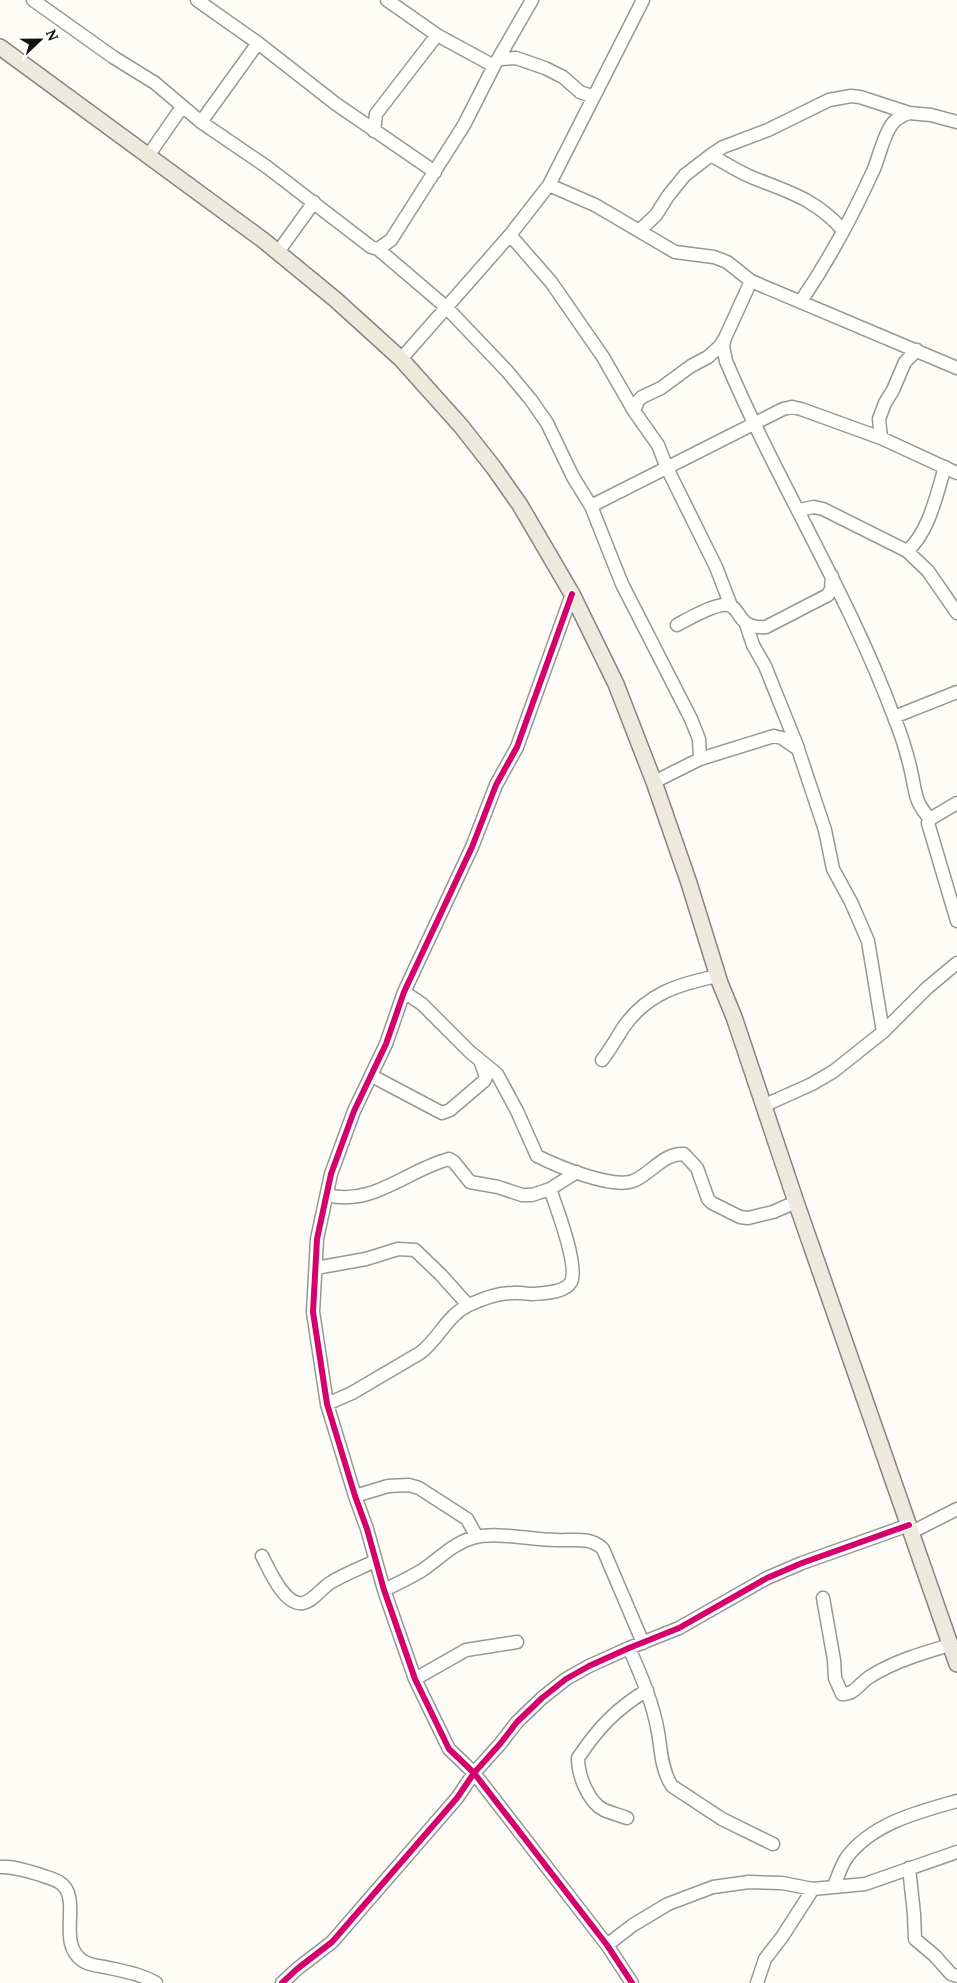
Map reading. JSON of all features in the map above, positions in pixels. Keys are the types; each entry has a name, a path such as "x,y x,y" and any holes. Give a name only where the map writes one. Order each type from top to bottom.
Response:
{"main road":[{"path":"0,47 278,252 336,300 401,359 461,426 520,505 572,594 616,684 654,782 689,883 718,976 734,1017 796,1202 957,1664"}],"street":[{"path":"32,0 113,58 155,83 200,122 267,167 371,247 378,249 446,308 507,371 531,400 547,424 591,506 622,584 691,718 699,740 700,759"},
{"path":"387,0 437,35 497,63 516,58 545,68 563,77 580,92 594,97"},
{"path":"401,359 510,235 549,185 643,0"},
{"path":"202,1 360,121 435,172"},
{"path":"378,249 391,240 464,125 527,2"},
{"path":"360,121 376,114 437,35"},
{"path":"200,122 258,44"},
{"path":"640,230 656,215 685,174 711,155 829,100 851,96 860,97 909,113 931,115 957,122"},
{"path":"148,156 182,107"},
{"path":"800,301 816,278 843,230 874,167 889,129 899,117 909,113"},
{"path":"374,130 376,114"},
{"path":"711,155 755,179 806,199 830,215 843,230"},
{"path":"549,185 596,205 675,252 714,257 727,262 751,281 957,368"},
{"path":"278,252 314,202"},
{"path":"510,235 551,282 603,357 634,410 658,445 667,468 716,568 731,606 746,624 753,645 765,666 798,749 825,830 833,869 851,902 868,941 883,1032"},
{"path":"634,410 642,398 691,366 708,358 720,346 751,281"},
{"path":"724,338 723,346 726,361 754,422 832,576 896,723 911,771 914,794 920,808 930,819"},
{"path":"901,344 905,362"},
{"path":"882,438 880,419 885,403 905,362 917,350"},
{"path":"708,358 726,361"},
{"path":"591,506 754,422 792,407 882,438 951,470 918,539 907,551"},
{"path":"861,431 880,419"},
{"path":"799,510 814,506 907,551 928,571 957,613"},
{"path":"746,624 756,628 766,627 828,595 831,589 832,576"},
{"path":"572,594 517,747 496,786 472,847 404,992 386,1044 354,1111 332,1174 318,1239 313,1312 327,1404 367,1529 375,1561 415,1679 448,1749 474,1773 607,1945 632,1983"},
{"path":"677,625 721,606 731,606"},
{"path":"896,723 912,710 957,692"},
{"path":"654,782 700,759 774,736 782,738 798,749"},
{"path":"957,803 928,822 957,921"},
{"path":"764,1106 812,1084 834,1071 883,1032 957,963"},
{"path":"602,1060 624,1027 644,1005 672,987 718,976"},
{"path":"404,992 422,1004 470,1052 497,1074 503,1082 537,1156 577,1172 616,1182 624,1182 634,1181 669,1157 684,1154 697,1168 708,1199 712,1203 740,1217 748,1218 772,1212 796,1202"},
{"path":"372,1076 442,1113 450,1110 484,1081 486,1077 480,1059"},
{"path":"327,1195 337,1198 368,1194 449,1159 454,1162 470,1182 498,1187 522,1195 532,1195 550,1189 577,1172"},
{"path":"327,1404 352,1393 420,1353 427,1348 447,1322 468,1305 513,1292 531,1294 555,1291 567,1287 573,1275 569,1248 550,1189"},
{"path":"316,1268 366,1259 398,1249 415,1250 468,1305"},
{"path":"355,1496 388,1486 409,1485 419,1488 467,1519 477,1537"},
{"path":"282,1983 297,1968 332,1942 457,1798 474,1773 517,1722 542,1698 566,1679 589,1666 679,1628 776,1574 802,1563 910,1529 957,1509"},
{"path":"384,1590 422,1570 456,1545 477,1537 585,1540 600,1545 604,1549 643,1643"},
{"path":"262,1556 282,1592 293,1601 301,1603 309,1600 320,1589 334,1580 375,1561"},
{"path":"823,1598 834,1660 835,1678 842,1694 851,1693 865,1679 886,1668 918,1654 950,1645"},
{"path":"415,1679 466,1650 517,1642"},
{"path":"629,1648 647,1690 659,1733 663,1765 672,1786 722,1819 773,1844"},
{"path":"626,1818 603,1809 590,1795 579,1766 578,1758 603,1723 624,1704 647,1690"},
{"path":"834,1886 847,1858 872,1834 910,1815 957,1801"},
{"path":"607,1945 633,1925 668,1904 713,1887 749,1882 782,1884 813,1889 865,1884 957,1852"},
{"path":"0,1867 31,1872 59,1882 67,1890 71,1906 69,1930 71,1943 83,1961 148,1978 156,1983"},
{"path":"909,1868 915,1939 935,1956 951,1974 957,1976"},
{"path":"757,1983 765,1959 782,1937 813,1889"}],"cycle path":[{"path":"572,594 517,747 496,785 472,847 404,992 386,1044 354,1111 331,1174 317,1239 313,1312 327,1404 367,1529 384,1590 415,1679 449,1749 474,1773 607,1945 632,1983"},
{"path":"282,1983 332,1942 457,1798 474,1773 517,1722 542,1698 566,1679 589,1666 679,1628 767,1578 802,1563 909,1525"}]}
